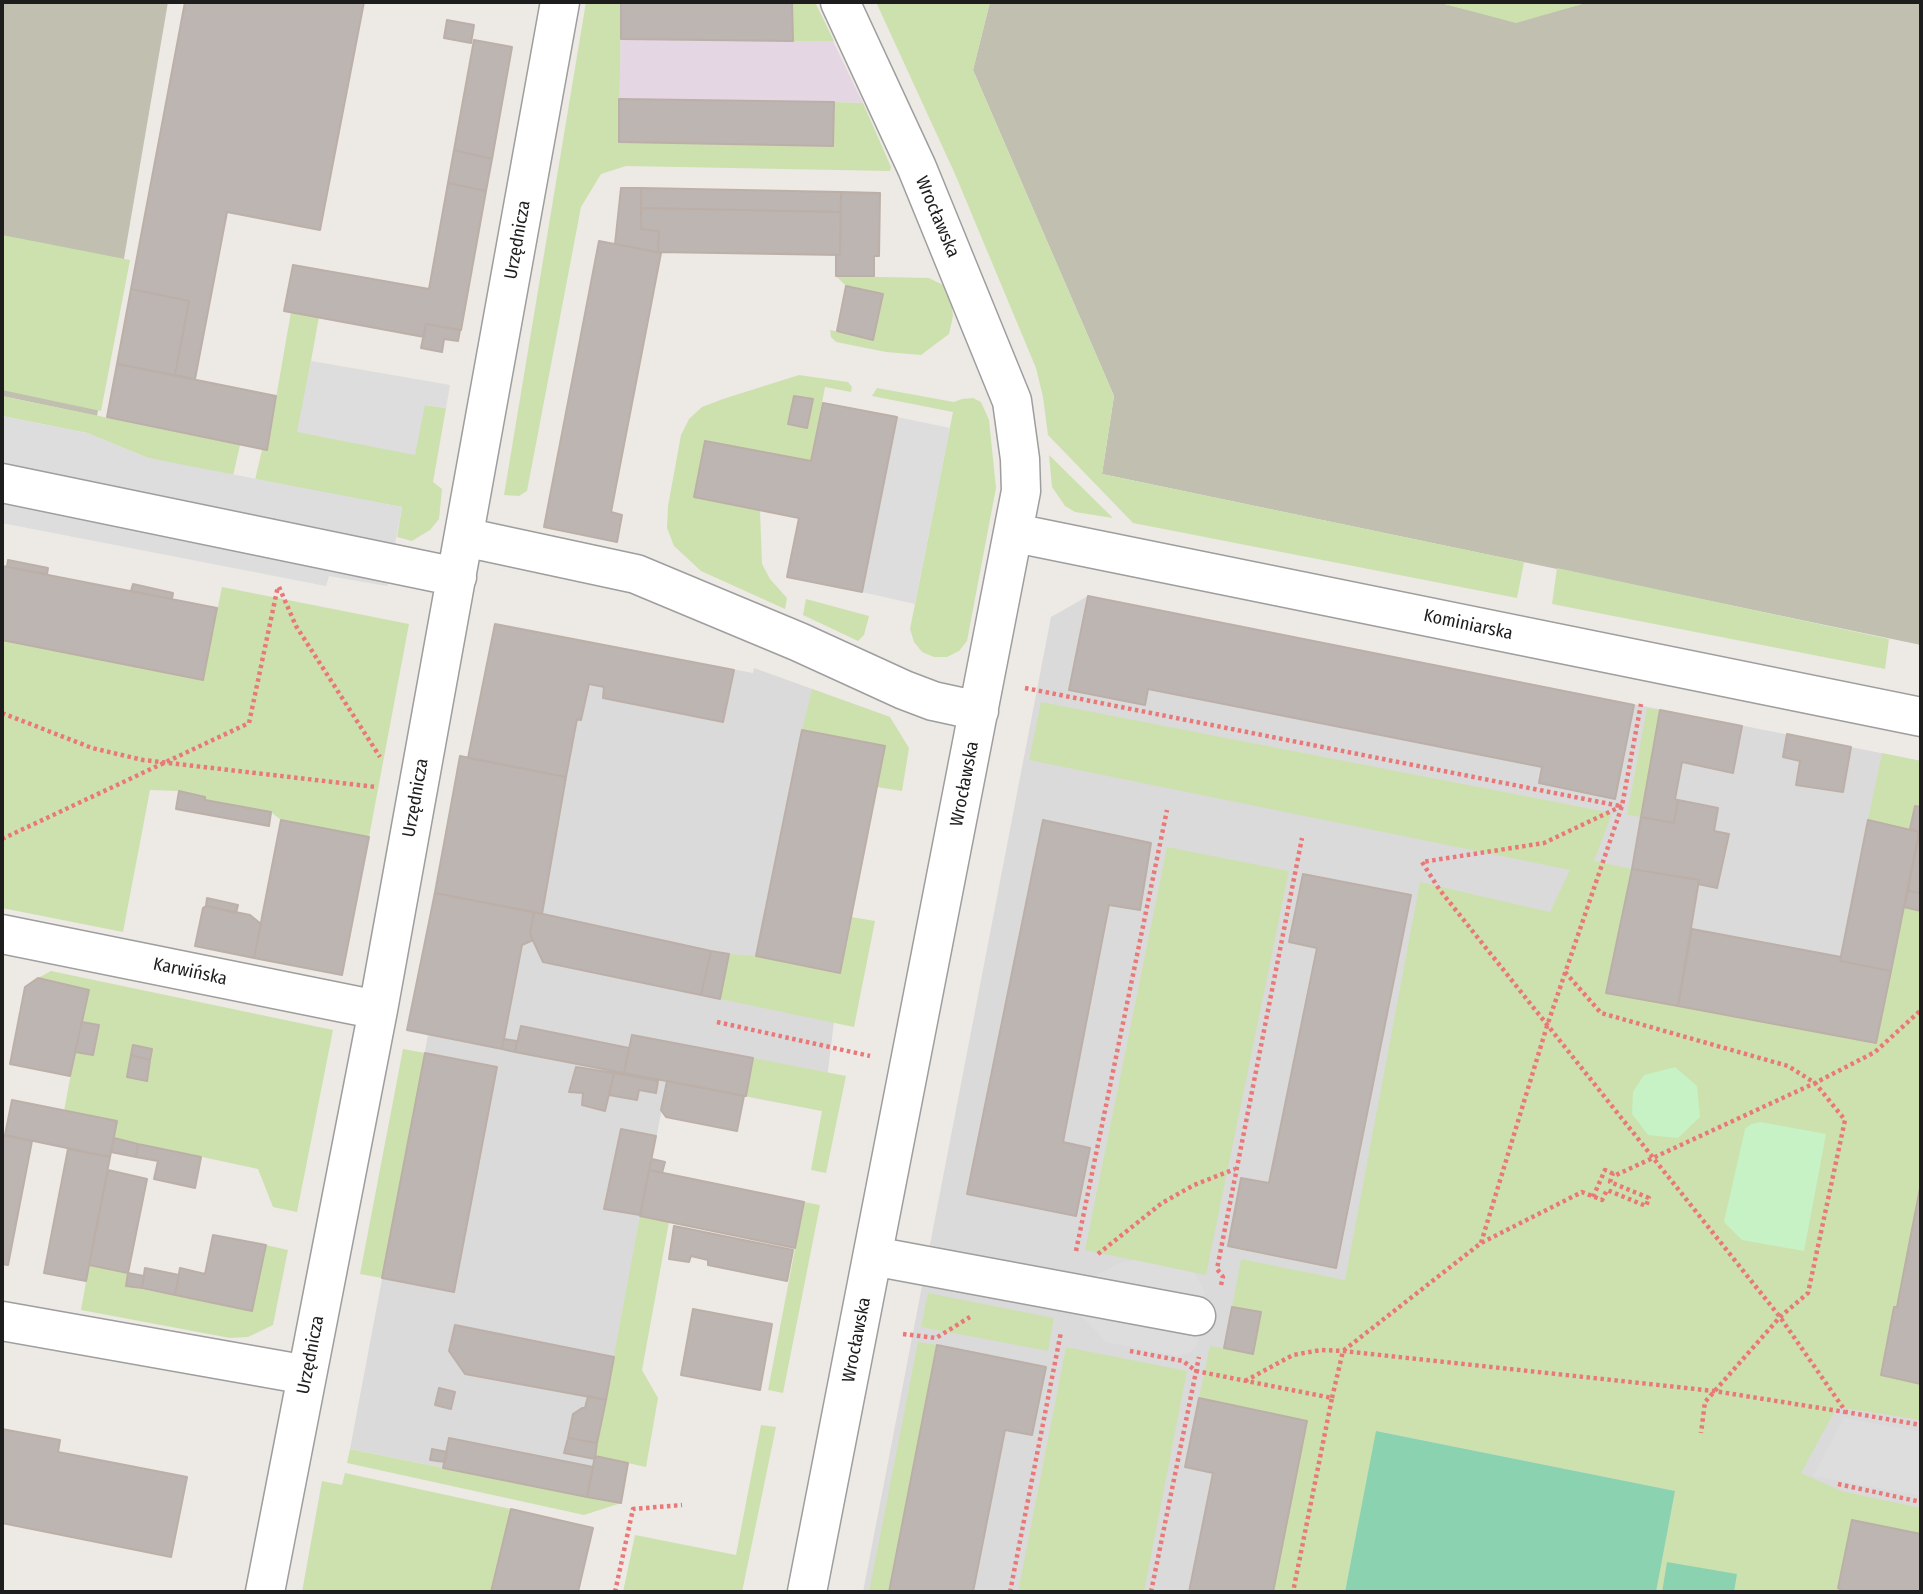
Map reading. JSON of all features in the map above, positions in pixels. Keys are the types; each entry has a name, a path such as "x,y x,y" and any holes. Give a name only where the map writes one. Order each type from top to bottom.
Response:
{"street":[{"name":"Urzędnicza","path":"265,1592 378,1010 560,2"},
{"name":"Wrocławska","path":"807,1592 1015,533 1021,480 1012,401 917,168 840,2"},
{"path":"2,483 457,577"},
{"name":"Kominiarska","path":"1015,533 1921,717"},
{"path":"464,537 636,574 933,701 983,696"},
{"name":"Karwińska","path":"2,933 378,1010"},
{"path":"873,1256 1070,1283 1201,1317"},
{"path":"2,1321 307,1375"}],"path":[{"path":"2,839 248,723 278,586 296,626 382,759"},
{"path":"1481,1243 1547,1026 1622,806 1649,662"},
{"path":"983,696 1622,806"},
{"path":"2,713 92,748 162,763 385,788"},
{"path":"1622,806 1544,843 1422,862 1439,888 1547,1026 1780,1317 1846,1412"},
{"path":"1010,1592 1167,810"},
{"path":"1151,1592 1196,1371 1201,1317 1212,1298 1220,1295 1223,1277 1217,1269 1302,838"},
{"path":"1565,972 1601,1013 1788,1066 1815,1083 1845,1120 1808,1293 1780,1317 1705,1402 1701,1433"},
{"path":"1592,1197 1605,1170 1616,1175 1815,1083 1875,1052 1921,1010"},
{"path":"718,1022 911,1064"},
{"path":"1070,1283 1162,1203 1194,1185 1236,1169"},
{"path":"1293,1592 1343,1351 1481,1243 1582,1192 1602,1200 1607,1190 1646,1206 1649,1198 1610,1182 1614,1173"},
{"path":"903,1334 936,1338 979,1311"},
{"path":"1124,1349 1183,1361 1196,1371 1332,1398"},
{"path":"1245,1381 1293,1355 1321,1350 1343,1351 1714,1391 1921,1425"},
{"path":"1838,1484 1921,1502"},
{"path":"615,1592 634,1508 682,1505"}],"shaded area":[{"path":"2,2 168,2 97,416 2,396"},
{"path":"621,2 814,2 863,103 834,102 833,146 619,142"},
{"path":"990,2 1437,2 1516,22 1589,2 1921,2 1921,645 1102,474 1114,396 973,70"},
{"path":"311,361 450,385 446,408 425,405 415,455 297,432"},
{"path":"2,416 87,433 148,458 402,507 387,586 329,576 326,586 2,523"},
{"path":"897,417 950,428 915,604 862,592"},
{"path":"1088,596 1921,761 1921,1592 863,1592 1051,617"},
{"path":"495,624 753,673 754,668 890,717 840,973 823,1111 667,1082 587,1497 350,1449 428,1035 407,1030 460,756 468,758"},
{"path":"1134,1260 1195,1273 1205,1292 1197,1345 1192,1351 1177,1356 1106,1342 1075,1310 1081,1282 1118,1264"},
{"path":"1844,1418 1921,1432 1921,1496 1813,1476"}],"green space":[{"path":"586,2 621,2 619,142 833,146 834,102 863,103 891,167 890,171 626,166 601,174 581,207 527,491 519,496 504,495"},
{"path":"792,2 815,2 834,41 793,41"},
{"path":"876,2 990,2 973,70 1114,396 1102,474 1524,562 1517,598 1133,523 1048,435 1036,368 955,174"},
{"path":"1437,2 1589,2 1516,23"},
{"path":"2,235 130,260 101,411 2,390"},
{"path":"836,276 929,278 943,285 951,298 953,316 949,334 921,355 886,352 836,342 831,337 830,330 873,339 846,286"},
{"path":"291,312 319,317 298,432 425,405 446,408 433,482 442,489 439,519 430,530 412,541 397,537 402,507 255,480 262,450 267,450"},
{"path":"799,375 848,382 852,387 851,392 825,387 811,461 706,441 694,497 760,511 762,564 770,579 787,598 785,609 701,571 674,546 667,528 668,506 681,435 689,419 702,407"},
{"path":"877,388 954,402 973,398 981,402 989,420 996,488 967,641 959,651 947,657 934,657 922,652 914,642 910,629 953,412 872,396"},
{"path":"2,396 240,445 233,476 148,458 87,433 2,416"},
{"path":"1049,455 1113,518 1075,512 1065,506 1052,487"},
{"path":"1557,568 1889,639 1885,669 1552,604"},
{"path":"222,587 409,624 369,837 281,820 271,812 205,800 205,797 179,791 150,790 123,932 2,908 2,640 203,680"},
{"path":"806,599 869,616 864,635 858,641 803,615"},
{"path":"812,689 890,717 909,748 902,791 877,787 885,746 802,730"},
{"path":"1041,702 1612,813 1594,861 1632,869 1607,993 1876,1042 1904,907 1921,911 1921,1183 1881,1375 1921,1384 1921,1420 1837,1407 1801,1473 1841,1491 1921,1508 1921,1534 1852,1520 1838,1587 1840,1592 1734,1592 1736,1574 1667,1563 1662,1592 1656,1592 1675,1491 1377,1431 1345,1592 1273,1592 1307,1421 1199,1398 1210,1346 1253,1353 1261,1312 1232,1307 1241,1259 1345,1280 1420,882 1550,912 1570,870 1029,760"},
{"path":"1647,708 1660,710 1641,817 1627,815"},
{"path":"1882,753 1921,761 1921,807 1915,807 1910,829 1868,820"},
{"path":"1167,847 1289,871 1206,1275 1085,1250"},
{"path":"851,917 875,921 854,1027 720,999 729,954 756,956 840,973"},
{"path":"51,971 333,1030 297,1212 273,1207 258,1169 114,1138 64,1111 75,1052 93,1055 99,1026 82,1022 88,990 38,978"},
{"path":"403,1049 425,1053 382,1278 360,1274"},
{"path":"753,1058 846,1076 826,1173 811,1170 822,1111 746,1096"},
{"path":"1675,1067 1697,1086 1700,1117 1678,1138 1648,1135 1632,1114 1633,1092 1644,1075"},
{"path":"1760,1122 1826,1134 1804,1251 1742,1240 1724,1222 1745,1129"},
{"path":"804,1202 820,1205 783,1393 768,1390"},
{"path":"640,1216 669,1222 642,1370 658,1398 646,1467 595,1456"},
{"path":"266,1245 288,1250 273,1325 248,1337 230,1338 81,1310 89,1265 128,1273 126,1286 252,1311"},
{"path":"928,1293 1054,1318 1048,1351 921,1327"},
{"path":"918,1342 937,1345 889,1592 869,1592"},
{"path":"1066,1347 1187,1371 1144,1592 1018,1592"},
{"path":"761,1425 776,1427 742,1592 623,1592 635,1535 736,1555"},
{"path":"1376,1431 1675,1491 1656,1592 1345,1592"},
{"path":"350,1449 621,1503 584,1515 347,1463"},
{"path":"345,1473 511,1509 491,1592 302,1592 322,1481 342,1485"},
{"path":"1667,1562 1737,1574 1734,1592 1662,1592"}],"building":[{"path":"185,2 364,2 320,230 227,212 195,379 175,375 189,301 131,289"},
{"path":"621,2 792,2 793,41 621,39"},
{"path":"447,20 474,25 471,43 444,38"},
{"path":"474,40 512,47 492,159 454,150"},
{"path":"619,99 834,102 833,146 619,142"},
{"path":"454,150 492,159 486,191 448,183"},
{"path":"448,183 486,191 461,330 426,324 424,337 284,311 293,265 429,289"},
{"path":"621,188 641,188 641,229 659,231 658,252 615,244"},
{"path":"641,188 841,192 841,212 641,208"},
{"path":"841,192 880,193 879,256 874,256 874,276 836,276 836,255 840,255"},
{"path":"641,208 841,212 840,255 658,252 659,231 641,229"},
{"path":"599,241 661,253 611,512 622,515 617,542 544,527"},
{"path":"846,286 883,294 873,340 837,331"},
{"path":"131,289 189,301 175,375 117,364"},
{"path":"426,324 460,330 458,341 444,339 442,352 421,348"},
{"path":"117,364 276,396 267,450 107,417"},
{"path":"794,396 813,399 807,428 788,424"},
{"path":"823,403 897,417 862,592 787,577 799,518 694,497 705,441 811,461"},
{"path":"8,560 48,568 47,574 7,567"},
{"path":"2,566 217,608 203,680 2,640"},
{"path":"133,584 173,593 172,599 131,591"},
{"path":"1088,596 1634,705 1615,799 1539,783 1542,767 1148,689 1145,705 1069,690"},
{"path":"495,624 734,670 723,722 603,698 604,687 589,684 581,720 577,719 566,777 468,758"},
{"path":"1660,710 1742,726 1733,773 1682,762 1675,799 1678,800 1674,823 1641,817"},
{"path":"802,730 885,746 840,973 756,956"},
{"path":"1787,734 1851,747 1843,792 1796,785 1800,761 1783,757"},
{"path":"460,756 566,777 542,914 435,893"},
{"path":"179,791 205,797 205,800 271,812 269,826 176,809"},
{"path":"1678,800 1718,808 1714,831 1729,834 1717,888 1698,884 1699,880 1632,869 1641,817 1674,823"},
{"path":"1915,806 1921,807 1919,832 1910,829"},
{"path":"281,820 369,837 342,975 254,958"},
{"path":"1043,820 1151,843 1140,910 1109,905 1063,1142 1090,1148 1076,1216 967,1194"},
{"path":"1868,820 1919,832 1891,971 1840,961"},
{"path":"1921,822 1921,885 1920,893 1908,891"},
{"path":"1632,869 1699,880 1678,1006 1606,993"},
{"path":"1303,874 1411,895 1336,1268 1228,1246 1241,1178 1269,1183 1317,948 1289,942"},
{"path":"1908,891 1921,893 1921,911 1904,907"},
{"path":"435,893 534,912 530,934 533,940 522,945 502,1049 407,1030"},
{"path":"207,898 238,905 236,913 206,906"},
{"path":"206,906 250,915 261,924 254,958 195,946 203,908"},
{"path":"534,912 711,951 701,995 543,962 530,934"},
{"path":"1692,929 1841,957 1840,961 1891,971 1876,1043 1678,1006"},
{"path":"711,951 729,954 720,999 701,995"},
{"path":"38,978 89,990 70,1076 10,1064 25,987"},
{"path":"82,1022 99,1025 93,1055 75,1052"},
{"path":"521,1026 629,1048 624,1073 515,1052"},
{"path":"632,1035 753,1058 746,1096 624,1073"},
{"path":"504,1039 517,1041 515,1052 502,1049"},
{"path":"133,1045 152,1049 150,1060 131,1055"},
{"path":"425,1053 497,1067 454,1292 382,1278"},
{"path":"131,1055 150,1060 147,1081 127,1077"},
{"path":"576,1067 614,1073 605,1111 582,1105 583,1093 569,1092"},
{"path":"614,1073 658,1081 656,1093 639,1090 637,1100 609,1095"},
{"path":"667,1081 744,1096 737,1131 666,1117 661,1110"},
{"path":"12,1100 117,1121 110,1157 5,1135"},
{"path":"621,1129 656,1136 640,1215 604,1209"},
{"path":"2,1135 32,1141 8,1265 2,1264"},
{"path":"114,1138 138,1144 136,1157 111,1152"},
{"path":"138,1144 201,1157 195,1188 154,1179 158,1161 136,1157"},
{"path":"68,1149 110,1157 86,1281 44,1273"},
{"path":"652,1159 665,1162 662,1173 649,1170"},
{"path":"108,1170 147,1179 128,1273 89,1265"},
{"path":"649,1170 804,1202 795,1248 640,1216"},
{"path":"1921,1183 1921,1384 1881,1375"},
{"path":"674,1226 793,1250 787,1281 708,1265 708,1260 691,1256 689,1262 669,1259"},
{"path":"213,1235 266,1245 252,1311 175,1295 180,1268 205,1274"},
{"path":"145,1268 179,1275 175,1295 142,1288"},
{"path":"128,1273 144,1276 142,1288 126,1286"},
{"path":"1232,1307 1261,1312 1253,1354 1224,1348"},
{"path":"693,1309 772,1324 760,1390 681,1375"},
{"path":"455,1325 614,1357 606,1400 465,1374 449,1351"},
{"path":"937,1345 1046,1367 1032,1435 1005,1430 973,1592 889,1592"},
{"path":"439,1388 455,1392 451,1409 435,1405"},
{"path":"588,1396 606,1400 597,1443 568,1438 573,1414 585,1408"},
{"path":"1199,1398 1307,1421 1273,1592 1189,1592 1213,1473 1185,1467"},
{"path":"2,1429 60,1440 58,1452 187,1477 171,1557 2,1523"},
{"path":"449,1438 593,1467 587,1497 443,1468"},
{"path":"568,1438 597,1443 595,1459 564,1453"},
{"path":"432,1449 447,1452 445,1462 430,1460"},
{"path":"595,1456 628,1463 621,1503 587,1497"},
{"path":"511,1509 593,1528 578,1592 491,1592"},
{"path":"1852,1520 1921,1534 1921,1592 1840,1592 1838,1588"}]}
